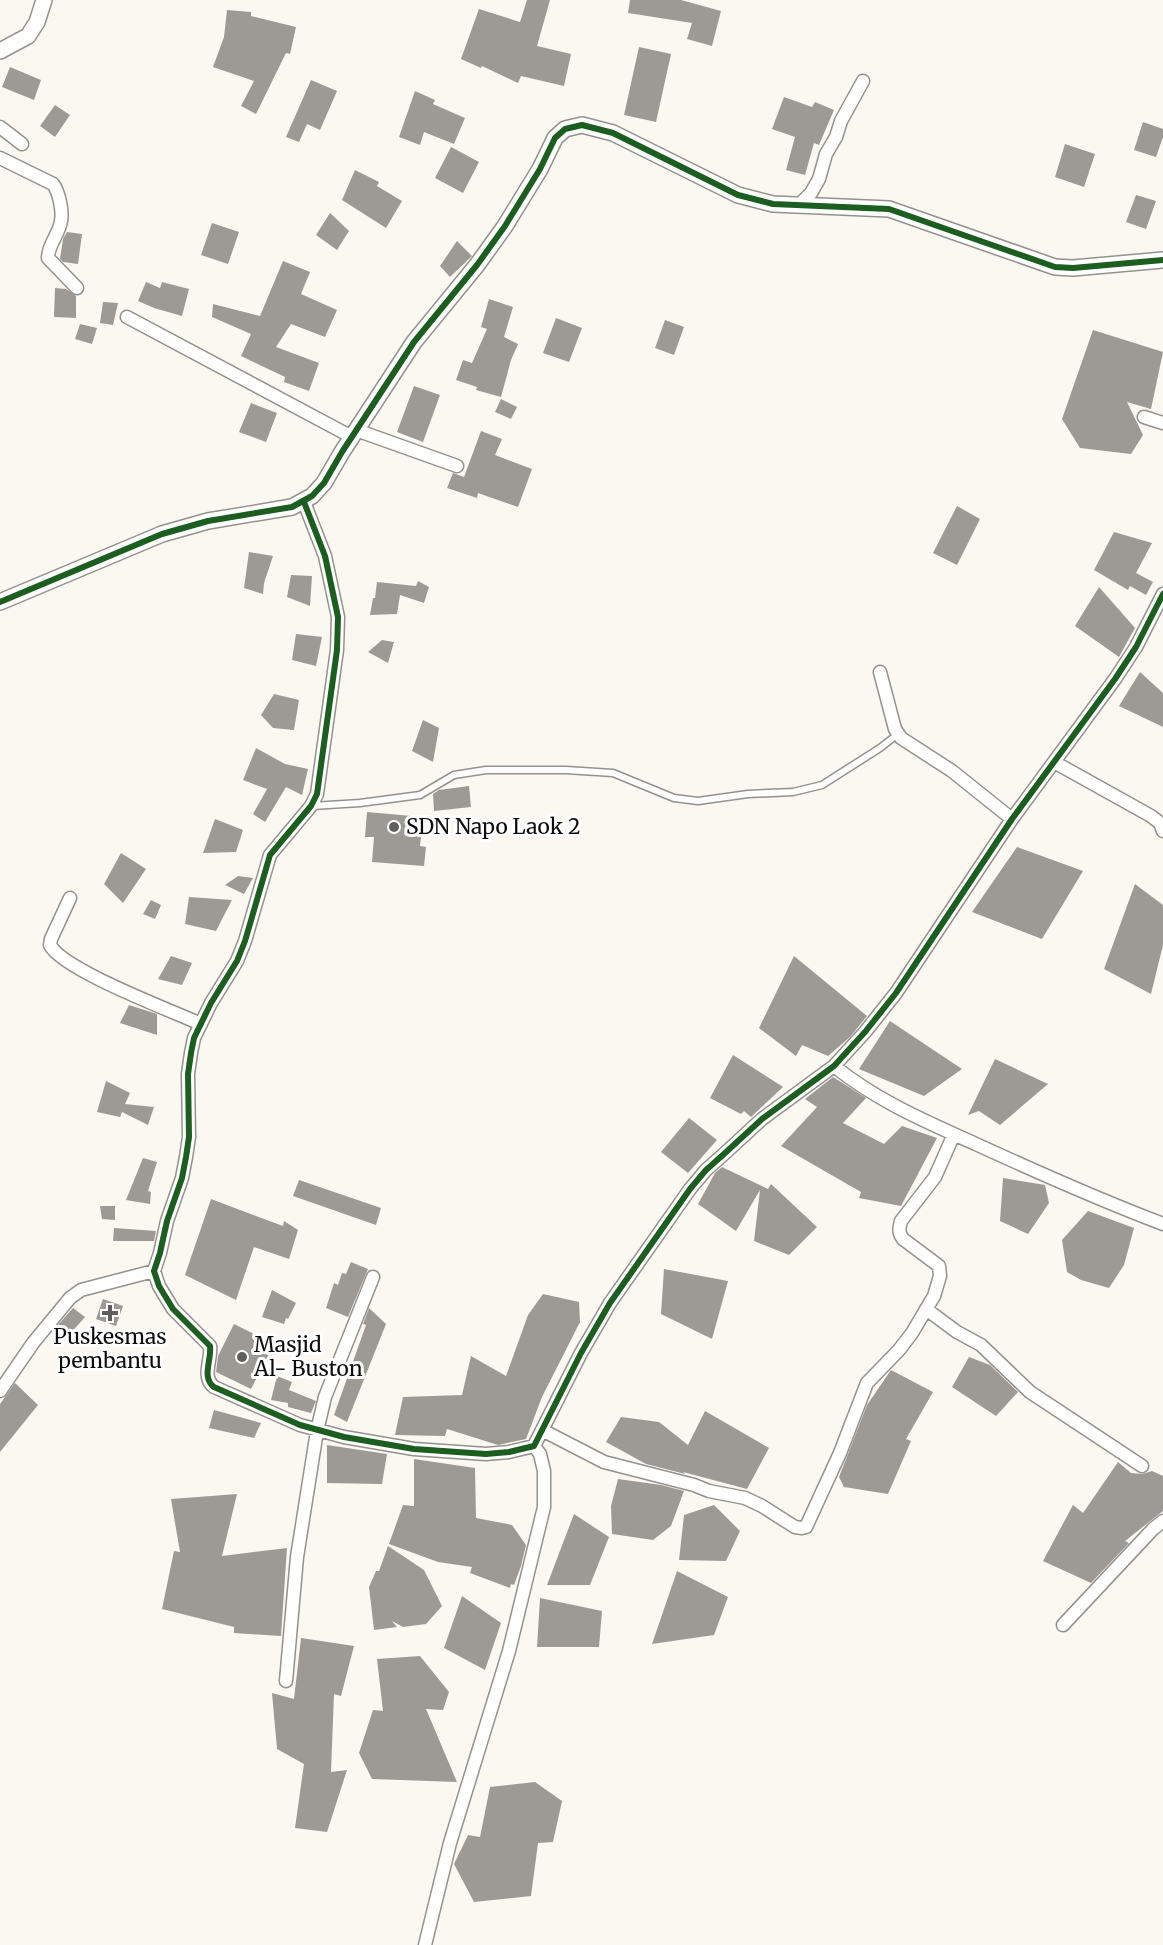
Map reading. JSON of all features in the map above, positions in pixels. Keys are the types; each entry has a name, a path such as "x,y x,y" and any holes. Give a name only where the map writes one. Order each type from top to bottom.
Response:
{"street":[{"path":"0,51 28,36 37,22 44,0"},
{"path":"799,205 811,193 819,179 826,154 836,137 841,120 863,81"},
{"path":"0,602 162,534 208,521 292,507 304,502 324,483 414,342 477,265 505,226 540,169 555,138 565,129 582,124 613,133 738,195 773,204 889,209 1055,267 1073,268 1163,260"},
{"path":"0,127 22,144"},
{"path":"0,158 53,184 58,190 61,221 48,249 48,258 77,288"},
{"path":"127,317 354,433 457,466"},
{"path":"1144,417 1163,423"},
{"path":"304,502 325,556 338,617 337,650 316,794 311,806 270,855 245,942 194,1038 188,1074 189,1137 186,1157 182,1178 167,1221 154,1271 159,1286 173,1309 210,1346 207,1376 214,1387 317,1431 414,1449 486,1454 509,1452 534,1446 581,1353 627,1276 701,1176 762,1119 834,1066 866,1032 896,993 1012,819 1136,647 1163,594"},
{"path":"880,672 892,720 901,738 981,792 1012,819"},
{"path":"1054,762 1151,816 1160,823 1163,831"},
{"path":"70,898 51,939 50,945 58,956 108,983 201,1024"},
{"path":"834,1066 868,1092 884,1101 1093,1197 1163,1224"},
{"path":"542,1430 604,1462 709,1491 745,1498 795,1527 806,1527 840,1453 867,1383 899,1350 934,1296 939,1281 939,1266 903,1239 899,1229 901,1221 935,1176 954,1134"},
{"path":"0,1391 33,1343 70,1299 81,1290 154,1271"},
{"path":"286,1681 297,1557 317,1431 325,1396 373,1277"},
{"path":"926,1310 981,1346 1030,1392 1142,1466"},
{"path":"425,1945 450,1843 509,1651 544,1507 544,1471 540,1454 534,1446"},
{"path":"1063,1625 1163,1521"}],"lane":[{"path":"311,806 360,803 420,795 454,775 486,770 613,773 674,798 698,801 748,794 793,792 822,785 898,734"}],"building":[{"path":"527,0 550,0 537,46 571,54 564,86 521,76 518,83 461,59 479,9 520,22"},
{"path":"630,0 681,0 721,11 712,46 687,39 692,23 628,13"},
{"path":"227,10 251,12 251,16 296,27 290,54 286,53 256,114 241,106 254,81 213,67 224,37"},
{"path":"639,47 671,54 656,122 624,115"},
{"path":"10,67 41,80 34,100 2,87"},
{"path":"311,80 337,91 320,130 307,124 299,142 286,137"},
{"path":"415,91 435,100 433,104 465,118 454,144 424,132 420,145 399,137"},
{"path":"784,97 812,107 815,102 834,110 819,145 814,143 805,175 786,170 795,137 772,129"},
{"path":"55,105 70,115 55,137 40,126"},
{"path":"1143,122 1163,129 1163,137 1156,157 1134,150"},
{"path":"1065,144 1095,154 1084,187 1055,177"},
{"path":"451,147 479,162 463,193 435,178"},
{"path":"355,170 379,182 377,186 402,201 386,228 342,200"},
{"path":"1136,195 1156,201 1146,229 1126,222"},
{"path":"330,213 349,231 337,250 316,235"},
{"path":"212,223 239,232 228,264 201,255"},
{"path":"67,232 82,234 78,264 63,262 60,259 63,239"},
{"path":"457,241 472,256 450,277 440,266"},
{"path":"283,261 310,272 301,294 337,310 325,337 291,324 276,347 319,363 309,391 284,382 285,377 241,356 251,334 212,317 213,304 260,316"},
{"path":"146,282 160,288 162,282 189,289 182,316 138,301"},
{"path":"55,288 66,289 76,296 76,318 54,317"},
{"path":"489,299 513,307 504,337 518,344 501,397 476,390 477,387 456,380 463,360 472,363 487,329 481,327"},
{"path":"103,302 118,303 113,325 100,323"},
{"path":"556,318 582,328 569,362 543,353"},
{"path":"665,320 684,327 674,355 655,348"},
{"path":"80,324 97,328 92,344 75,339"},
{"path":"1093,330 1163,352 1151,409 1127,402 1143,435 1131,454 1080,448 1062,419"},
{"path":"414,386 440,395 423,442 397,432"},
{"path":"501,399 517,407 511,419 495,412"},
{"path":"251,403 277,413 266,442 239,432"},
{"path":"481,431 502,439 495,455 532,469 518,507 478,493 477,498 447,488 453,473 464,477"},
{"path":"957,506 980,519 957,565 933,553"},
{"path":"1114,532 1152,543 1136,573 1153,582 1146,595 1130,586 1128,590 1094,570"},
{"path":"249,552 273,556 264,583 263,594 244,588"},
{"path":"291,575 312,576 310,606 287,597"},
{"path":"418,581 429,587 424,603 400,595 397,614 370,615 377,582 416,586"},
{"path":"1099,587 1135,628 1119,657 1075,626"},
{"path":"296,634 322,637 316,666 292,660"},
{"path":"382,640 394,642 388,663 368,652"},
{"path":"1140,672 1163,693 1163,727 1119,706"},
{"path":"274,694 299,700 294,730 273,728 261,715"},
{"path":"423,720 439,728 433,762 412,751"},
{"path":"256,748 285,764 308,769 302,795 286,787 265,822 253,814 267,789 243,780"},
{"path":"469,786 471,807 434,811 433,794 439,790"},
{"path":"367,812 423,817 420,846 426,847 424,866 372,862 374,837 365,837"},
{"path":"215,819 243,830 236,852 203,853"},
{"path":"1017,847 1083,871 1042,939 972,912"},
{"path":"121,853 146,869 123,903 104,884"},
{"path":"238,876 253,878 244,894 225,885"},
{"path":"1135,884 1163,905 1163,945 1151,994 1104,969"},
{"path":"189,897 232,900 216,931 185,924"},
{"path":"151,900 161,905 155,919 143,914"},
{"path":"171,956 192,963 182,985 158,979"},
{"path":"794,956 867,1016 850,1037 828,1056 802,1045 796,1056 759,1028"},
{"path":"129,1005 157,1014 157,1035 120,1023"},
{"path":"890,1021 962,1069 924,1096 859,1069"},
{"path":"733,1055 783,1087 751,1117 744,1111 741,1114 710,1098"},
{"path":"995,1059 1048,1084 1000,1125 979,1111 968,1115"},
{"path":"833,1077 866,1098 843,1123 884,1144 902,1126 937,1138 901,1206 859,1198 861,1192 781,1146 817,1107 805,1099"},
{"path":"106,1081 130,1093 125,1104 154,1107 148,1125 122,1112 120,1117 97,1112"},
{"path":"689,1118 717,1140 688,1173 661,1152"},
{"path":"143,1158 157,1162 148,1191 151,1192 150,1204 126,1200"},
{"path":"722,1167 768,1189 771,1184 817,1227 789,1255 754,1241 760,1190 736,1231 698,1204 715,1173"},
{"path":"1003,1178 1045,1185 1049,1203 1028,1234 1000,1221"},
{"path":"299,1180 381,1208 376,1225 293,1196"},
{"path":"211,1199 283,1226 284,1221 298,1230 289,1259 254,1247 236,1300 185,1275"},
{"path":"100,1206 115,1206 115,1220 102,1219"},
{"path":"1088,1211 1134,1228 1124,1265 1109,1288 1081,1280 1067,1272 1062,1240"},
{"path":"114,1228 156,1231 154,1241 113,1241"},
{"path":"351,1262 368,1269 348,1317 326,1308 334,1283 338,1285 342,1273 346,1274"},
{"path":"664,1269 728,1281 712,1339 661,1314"},
{"path":"272,1290 296,1303 284,1324 262,1317"},
{"path":"543,1294 579,1302 580,1322 542,1397 526,1439 498,1445 447,1429 445,1436 395,1435 403,1397 462,1395 471,1356 506,1376 528,1315"},
{"name":"Puskesmas pembantu","path":"103,1299 123,1306 116,1326 96,1319"},
{"path":"73,1308 85,1317 69,1335 58,1325"},
{"path":"369,1308 386,1324 347,1422 334,1415 366,1325 363,1324"},
{"name":"Masjid Al- Buston","path":"234,1324 272,1343 272,1348 251,1389 216,1372 218,1356"},
{"path":"969,1357 990,1365 1018,1392 996,1416 952,1387"},
{"path":"891,1370 933,1392 906,1439 911,1441 888,1494 844,1487 839,1477 867,1405"},
{"path":"277,1376 292,1382 289,1390 316,1401 311,1413 288,1407 288,1403 271,1400"},
{"path":"15,1383 38,1405 0,1452 0,1404"},
{"path":"214,1410 261,1423 254,1438 209,1428"},
{"path":"705,1411 769,1448 747,1489 646,1464 606,1442 621,1417 659,1422 688,1445"},
{"path":"327,1445 387,1454 382,1484 327,1483"},
{"path":"414,1459 475,1468 476,1518 512,1525 526,1545 514,1585 511,1584 510,1588 470,1573 472,1567 438,1562 389,1544 403,1505 414,1506"},
{"path":"1118,1462 1131,1473 1142,1474 1152,1471 1163,1476 1163,1511 1125,1541 1129,1543 1091,1583 1043,1561 1073,1505 1083,1513"},
{"path":"618,1479 684,1491 671,1526 653,1540 612,1534 611,1506"},
{"path":"237,1494 222,1556 287,1548 281,1636 234,1633 234,1627 162,1609 174,1551 180,1552 171,1499"},
{"path":"714,1505 740,1531 726,1561 679,1560 684,1515"},
{"path":"574,1514 609,1537 590,1585 547,1585"},
{"path":"388,1546 424,1570 442,1606 426,1624 403,1627 392,1621 397,1627 374,1630 369,1587 376,1571 379,1571"},
{"path":"677,1571 728,1597 714,1635 652,1644"},
{"path":"462,1596 501,1623 485,1670 444,1648"},
{"path":"540,1598 602,1611 599,1647 537,1647"},
{"path":"301,1638 354,1646 341,1696 334,1694 331,1772 347,1770 327,1832 295,1828 304,1764 277,1749 272,1693 294,1699"},
{"path":"420,1656 449,1692 443,1710 426,1709 457,1782 372,1779 359,1753 373,1710 383,1711 377,1659"},
{"path":"535,1782 562,1801 553,1842 538,1843 531,1896 474,1902 454,1864 468,1835 480,1837 490,1787"}],"cycle path":[{"path":"0,602 162,534 208,521 292,507 312,496 324,483 414,342 477,265 505,226 540,169 555,138 565,129 582,125 613,133 738,195 773,204 889,209 1055,267 1073,268 1163,260"},
{"path":"304,502 325,556 338,617 337,650 317,794 311,806 270,855 237,961 211,1003 194,1038 188,1074 189,1137 186,1157 182,1178 167,1221 154,1271 159,1286 173,1309 210,1346 208,1378 214,1387 300,1425 344,1437 414,1449 486,1454 509,1452 534,1446 581,1353 610,1303 690,1189 706,1170 762,1119 834,1066 865,1032 896,993 1012,819 1115,679 1136,647 1163,594"}],"place":[{"name":"SDN Napo Laok 2","path":"394,827"},
{"name":"Puskesmas pembantu","path":"110,1313"},
{"name":"Masjid Al- Buston","path":"242,1357"}]}
